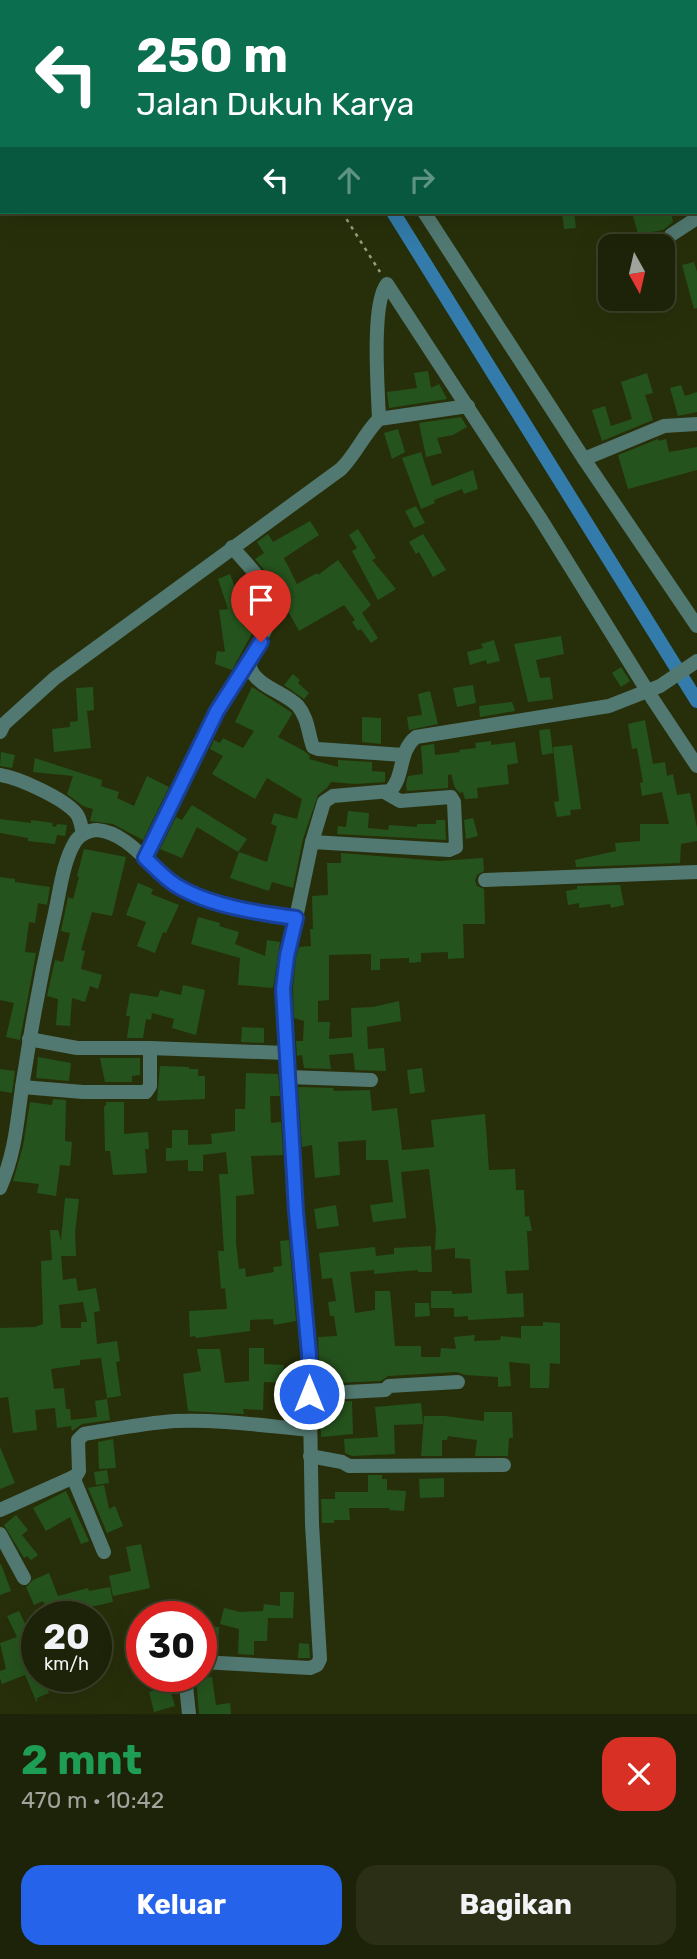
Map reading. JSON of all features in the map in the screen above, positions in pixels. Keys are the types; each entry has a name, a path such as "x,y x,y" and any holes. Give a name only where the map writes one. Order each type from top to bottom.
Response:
{"street":[{"path":"425,214 584,459 697,626"},
{"path":"673,234 697,218"},
{"path":"379,419 378,326 382,289 387,284 654,689 697,766"},
{"path":"0,732 4,724 55,678 341,469 353,457 379,419 468,406"},
{"path":"584,459 664,426 697,424"},
{"path":"145,858 217,711 249,662 272,613 267,589 232,547"},
{"path":"217,1663 310,1668 319,1662 310,1456 309,1354 296,1211 284,975 312,842 324,802 328,797 386,793 394,787 402,755 410,742 423,735 587,710 654,689 697,661"},
{"path":"249,662 255,676 299,707 305,716 313,747 402,755"},
{"path":"0,775 68,806 79,816 83,834"},
{"path":"312,842 449,849 456,847 454,802 451,797 400,801 386,793"},
{"path":"0,1188 15,1144 29,1039 67,861 76,839 97,830 105,832 131,846 172,883 195,895 266,914 296,918"},
{"path":"485,880 697,872"},
{"path":"29,1039 77,1048 286,1053"},
{"path":"22,1087 83,1092 146,1092 149,1086 150,1048"},
{"path":"288,1077 371,1080"},
{"path":"309,1394 385,1390 389,1386 458,1382"},
{"path":"0,1510 73,1477 79,1471 78,1440 85,1434 178,1421 310,1430"},
{"path":"310,1456 349,1466 504,1465"},
{"path":"73,1477 104,1552"},
{"path":"0,1534 24,1578"},
{"path":"187,1692 189,1714"}],"path":[{"path":"343,214 387,284"}],"building":[{"path":"562,214 574,214 576,228 564,229"},
{"path":"633,214 671,214 673,222 663,230 638,234"},
{"path":"694,262 697,272 697,308 694,309 682,265"},
{"path":"428,371 431,388 439,384 447,399 389,408 387,392 417,388 414,373"},
{"path":"647,373 653,393 645,395 653,420 602,441 592,410 605,406 611,426 632,419 621,382"},
{"path":"681,385 685,396 697,392 697,412 678,416 670,388"},
{"path":"461,417 467,427 453,435 437,438 442,453 426,457 419,423"},
{"path":"398,429 405,452 392,459 384,433"},
{"path":"658,439 666,439 669,452 697,447 697,470 628,489 618,455"},
{"path":"421,452 432,486 473,470 478,489 464,494 462,489 434,500 435,503 421,509 402,458"},
{"path":"416,506 425,523 414,528 405,511"},
{"path":"310,521 319,535 284,558 297,584 317,573 318,575 338,560 371,605 362,613 378,638 371,643 361,629 358,631 352,622 355,620 344,605 299,631 283,602 280,604 271,578 255,559 264,553 257,542 268,534 273,542"},
{"path":"358,529 376,558 372,560 396,589 378,600 352,551 357,548 349,535"},
{"path":"423,534 446,570 433,577 419,552 416,554 409,542"},
{"path":"230,574 238,595 243,626 256,626 232,670 215,664 217,651 225,652 219,610 228,609 218,579"},
{"path":"561,636 564,654 536,660 540,678 550,677 553,699 528,702 514,644"},
{"path":"494,640 500,661 487,664 486,660 470,665 467,652 483,648 481,644"},
{"path":"621,667 630,681 621,687 612,673"},
{"path":"293,674 309,693 304,699 284,685"},
{"path":"473,685 476,703 457,707 453,688"},
{"path":"93,687 94,710 87,711 91,748 54,752 52,729 70,727 70,722 78,721 76,688"},
{"path":"252,687 291,712 278,737 304,751 310,756 309,759 338,767 338,760 372,762 372,771 385,772 385,782 331,782 318,795 303,839 293,888 272,882 269,891 230,878 239,852 267,862 277,826 271,824 274,813 297,819 302,799 267,778 255,799 212,774 223,756 210,749 214,740 220,743 223,738 243,748 254,731 235,722"},
{"path":"430,691 438,724 409,730 407,717 422,715 418,694"},
{"path":"512,702 515,711 480,717 479,706"},
{"path":"362,717 381,718 381,744 362,742"},
{"path":"645,720 653,764 665,762 667,776 673,774 677,795 690,793 697,841 681,844 680,863 576,867 575,860 616,851 615,843 640,841 640,824 669,824 662,792 642,796 640,783 643,782 637,748 632,749 628,724"},
{"path":"550,729 553,753 542,755 539,730"},
{"path":"491,741 491,745 515,742 518,763 507,765 509,784 477,788 478,798 465,799 463,792 460,793 455,788 451,774 448,775 448,788 407,791 408,776 423,774 421,746 434,744 435,755 476,748 475,743"},
{"path":"572,745 581,809 570,810 571,815 557,817 554,802 559,801 553,747"},
{"path":"1,752 15,755 12,768 0,766"},
{"path":"35,758 102,780 101,786 119,792 117,798 134,806 147,776 169,787 143,840 113,824 90,821 93,809 83,806 67,794 73,776 33,772"},
{"path":"192,805 247,839 238,852 197,827 182,858 160,849 176,817 182,820"},
{"path":"348,811 369,813 368,828 388,830 389,825 417,827 417,824 436,824 436,820 445,820 446,840 337,834 338,826 346,827"},
{"path":"473,818 478,836 466,839 464,820"},
{"path":"0,819 53,823 52,826 56,827 57,824 67,825 65,836 57,835 55,844 28,841 28,838 0,833"},
{"path":"84,849 126,857 112,916 92,912 81,950 85,951 81,969 102,975 98,989 90,986 85,1002 72,998 70,1026 56,1025 58,999 47,996 55,960 63,962 70,933 61,931 68,897 73,899"},
{"path":"341,853 439,861 483,858 484,871 477,875 475,880 477,886 484,889 485,924 463,924 464,958 448,959 448,952 421,953 421,962 409,963 409,958 380,959 380,970 371,970 371,954 329,955 329,1000 318,1001 318,1022 330,1022 329,1039 352,1037 351,1008 373,1007 399,1001 401,1021 367,1027 368,1049 384,1048 386,1071 355,1070 353,1053 329,1055 331,1069 304,1068 302,1055 297,1056 296,1041 303,1041 304,1021 294,1018 296,958 299,947 311,946 312,896 328,895 327,863 341,863"},
{"path":"0,877 50,887 47,905 38,903 35,923 29,922 25,952 36,953 20,1040 6,1037 14,1003 0,1000"},
{"path":"138,883 153,889 151,894 179,905 166,933 163,932 155,953 137,946 146,922 126,915"},
{"path":"620,885 624,905 611,908 610,904 579,908 579,903 568,905 566,891 577,889 577,886"},
{"path":"198,917 239,932 235,944 265,956 267,940 280,942 273,988 238,985 240,958 191,944"},
{"path":"183,985 205,990 196,1035 172,1028 174,1019 152,1013 151,1020 146,1019 143,1038 127,1038 130,1016 126,1016 130,993 158,997 160,990 181,995"},
{"path":"242,1027 264,1028 264,1043 241,1042"},
{"path":"38,1057 71,1063 69,1081 36,1078"},
{"path":"100,1058 140,1058 140,1075 132,1076 132,1082 105,1082"},
{"path":"160,1066 198,1069 198,1076 205,1076 205,1099 157,1101"},
{"path":"422,1068 425,1092 410,1094 407,1070"},
{"path":"0,1069 15,1071 12,1093 0,1091"},
{"path":"246,1073 278,1074 280,1096 270,1096 271,1123 281,1122 283,1155 251,1156 254,1194 236,1196 239,1269 245,1268 246,1277 274,1272 273,1267 282,1266 280,1241 289,1240 296,1321 274,1325 273,1319 250,1320 250,1331 190,1337 189,1311 227,1309 225,1288 221,1289 218,1251 224,1251 219,1174 228,1174 226,1152 203,1155 203,1171 188,1171 188,1160 166,1161 166,1148 172,1148 172,1130 188,1130 188,1145 212,1144 211,1134 235,1131 235,1109 245,1109"},
{"path":"298,1087 333,1088 334,1091 370,1090 372,1111 397,1108 402,1150 434,1147 431,1120 485,1114 489,1170 515,1169 516,1190 524,1190 525,1217 529,1216 532,1231 527,1231 529,1270 505,1271 507,1294 523,1293 524,1317 468,1320 468,1316 454,1317 454,1308 431,1308 431,1291 472,1293 470,1259 455,1258 455,1248 435,1250 436,1229 429,1169 401,1172 406,1218 373,1222 370,1205 393,1202 388,1160 366,1160 366,1140 338,1142 340,1175 315,1178 312,1145 302,1147"},
{"path":"53,1099 66,1100 65,1141 72,1142 70,1166 60,1165 56,1196 37,1193 39,1184 13,1181 23,1146 30,1102 52,1105"},
{"path":"106,1102 124,1102 124,1134 148,1132 149,1149 145,1149 147,1173 113,1175 110,1151 105,1151"},
{"path":"65,1198 79,1199 75,1233 76,1256 61,1256 63,1280 76,1278 78,1291 96,1288 100,1311 94,1312 97,1344 117,1341 120,1361 116,1362 121,1396 107,1398 101,1358 80,1360 80,1365 51,1369 54,1389 64,1388 66,1409 70,1409 71,1420 97,1417 95,1401 107,1399 110,1420 82,1424 72,1431 71,1426 57,1428 55,1408 35,1410 37,1430 13,1433 8,1397 0,1398 0,1328 35,1327 43,1324 41,1261 52,1260 50,1230 58,1230 61,1241","holes":["83,1302 87,1322 81,1322 81,1328 61,1328 59,1305"]},
{"path":"336,1205 339,1226 317,1229 314,1209"},
{"path":"431,1246 432,1272 350,1272 355,1313 375,1310 375,1291 390,1291 395,1346 421,1346 421,1357 440,1357 441,1348 456,1349 454,1337 475,1335 474,1341 500,1340 501,1336 521,1338 521,1326 543,1326 543,1322 560,1323 560,1364 550,1363 549,1388 530,1388 530,1364 509,1362 511,1386 498,1387 498,1377 457,1372 388,1376 381,1381 334,1383 334,1375 329,1375 329,1366 319,1366 318,1337 337,1336 334,1316 330,1316 328,1302 336,1301 332,1278 322,1279 319,1253 375,1247 376,1256 394,1254 394,1248"},
{"path":"415,1303 429,1303 430,1316 415,1317"},
{"path":"249,1348 264,1348 264,1364 284,1365 283,1370 300,1370 299,1394 296,1394 296,1397 284,1397 284,1383 264,1382 263,1410 243,1409 244,1414 188,1411 183,1374 201,1371 197,1349 220,1349 225,1383 249,1381"},
{"path":"352,1401 353,1434 321,1437 320,1406"},
{"path":"421,1403 423,1424 394,1425 395,1454 352,1456 345,1453 344,1439 378,1437 375,1407"},
{"path":"484,1412 512,1412 513,1438 509,1438 508,1456 475,1456 477,1440 448,1436 447,1440 442,1440 442,1456 421,1456 424,1416 484,1421"},
{"path":"113,1439 116,1468 99,1469 98,1442"},
{"path":"0,1447 15,1483 0,1489"},
{"path":"107,1470 109,1483 96,1485 94,1472"},
{"path":"368,1475 382,1475 382,1479 387,1479 387,1490 406,1491 404,1511 389,1510 390,1508 349,1508 350,1520 322,1523 321,1499 335,1499 335,1492 368,1492"},
{"path":"444,1478 444,1497 420,1498 419,1479"},
{"path":"104,1485 109,1509 115,1506 123,1526 107,1533 88,1488"},
{"path":"66,1491 89,1541 81,1544 70,1517 46,1531 33,1508"},
{"path":"16,1515 28,1530 22,1535 38,1555 31,1560 27,1556 24,1558 4,1525"},
{"path":"141,1544 150,1588 113,1596 109,1576 131,1571 126,1547"},
{"path":"0,1565 11,1591 0,1595"},
{"path":"49,1573 58,1596 88,1588 89,1591 110,1587 113,1602 32,1601 26,1587 33,1580"},
{"path":"280,1592 294,1592 293,1618 268,1618 267,1641 254,1641 254,1655 238,1654 239,1629 220,1624 224,1608 240,1612 263,1611 264,1604 280,1606"},
{"path":"19,1611 21,1615 21,1677 2,1684 0,1671 6,1669 0,1643 17,1637 7,1616"},
{"path":"217,1627 219,1627 217,1648"},
{"path":"299,1643 309,1644 310,1658 298,1658"},
{"path":"32,1692 49,1692 37,1698 37,1703"},
{"path":"149,1692 171,1692 175,1706 154,1712"},
{"path":"197,1692 214,1692 216,1705 230,1703 231,1714 199,1714"}],"waterway":[{"path":"394,214 697,701"}],"route":[{"path":"261,642 217,711 145,858 172,883 195,895 266,914 296,918 283,989 296,1211 309,1354 309,1394"}]}
